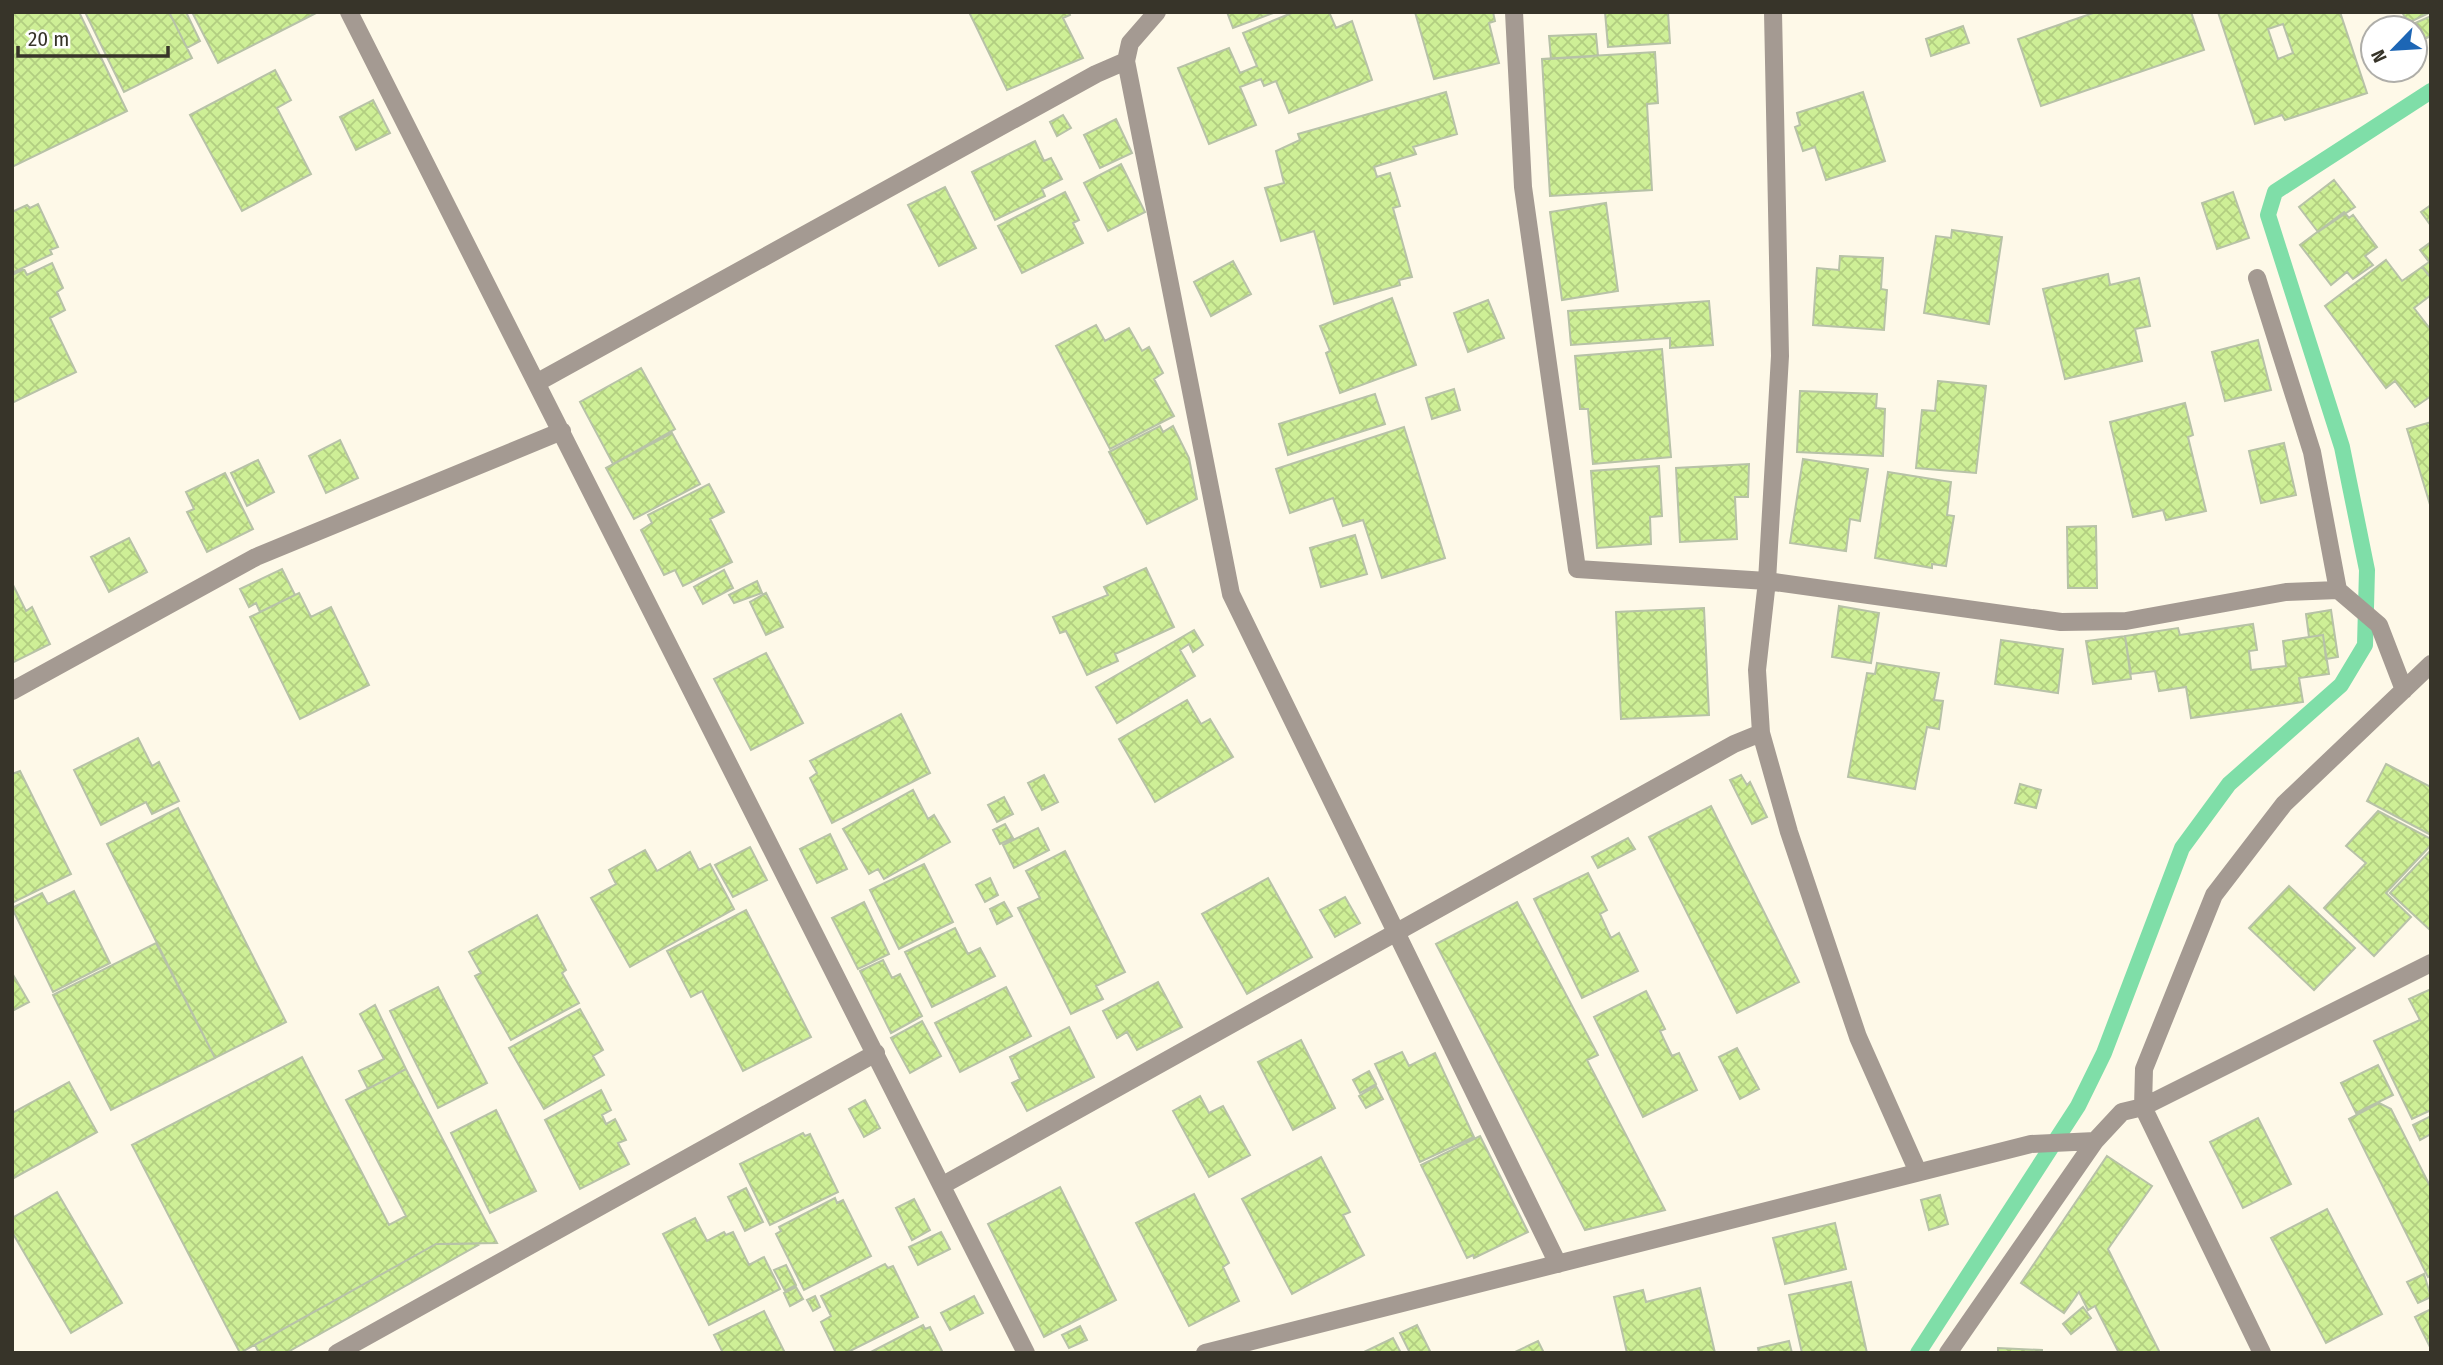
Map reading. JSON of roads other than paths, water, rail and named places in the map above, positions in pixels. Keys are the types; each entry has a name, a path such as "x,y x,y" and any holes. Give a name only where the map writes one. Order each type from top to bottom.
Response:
{"street":[{"path":"349,12 1027,1353"},
{"path":"1157,12 1130,43 1126,61 1231,594 1396,935 1544,1229 1558,1264"},
{"path":"1514,12 1523,187 1577,569 1768,581 2061,622 2126,621 2286,592 2344,595"},
{"path":"1773,12 1780,356 1768,581 1757,670 1760,733 1789,832 1858,1037 1918,1172"},
{"path":"538,382 1084,81 1126,61"},
{"path":"2257,278 2312,452 2344,595 2379,625 2404,690"},
{"path":"12,691 256,557 562,431"},
{"path":"2262,1353 2143,1107 2144,1069 2214,895 2284,804 2431,664"},
{"path":"943,1185 1396,935 1734,744 1760,733"},
{"path":"1948,1353 2087,1141 2122,1112 2143,1107 2431,963"},
{"path":"337,1353 876,1053"},
{"path":"1205,1353 2031,1144 2087,1141"}],"waterway":[{"path":"1918,1353 2078,1106 2104,1053 2182,848 2229,784 2341,685 2365,645 2367,570 2342,447 2268,215 2275,192 2431,91"}]}
